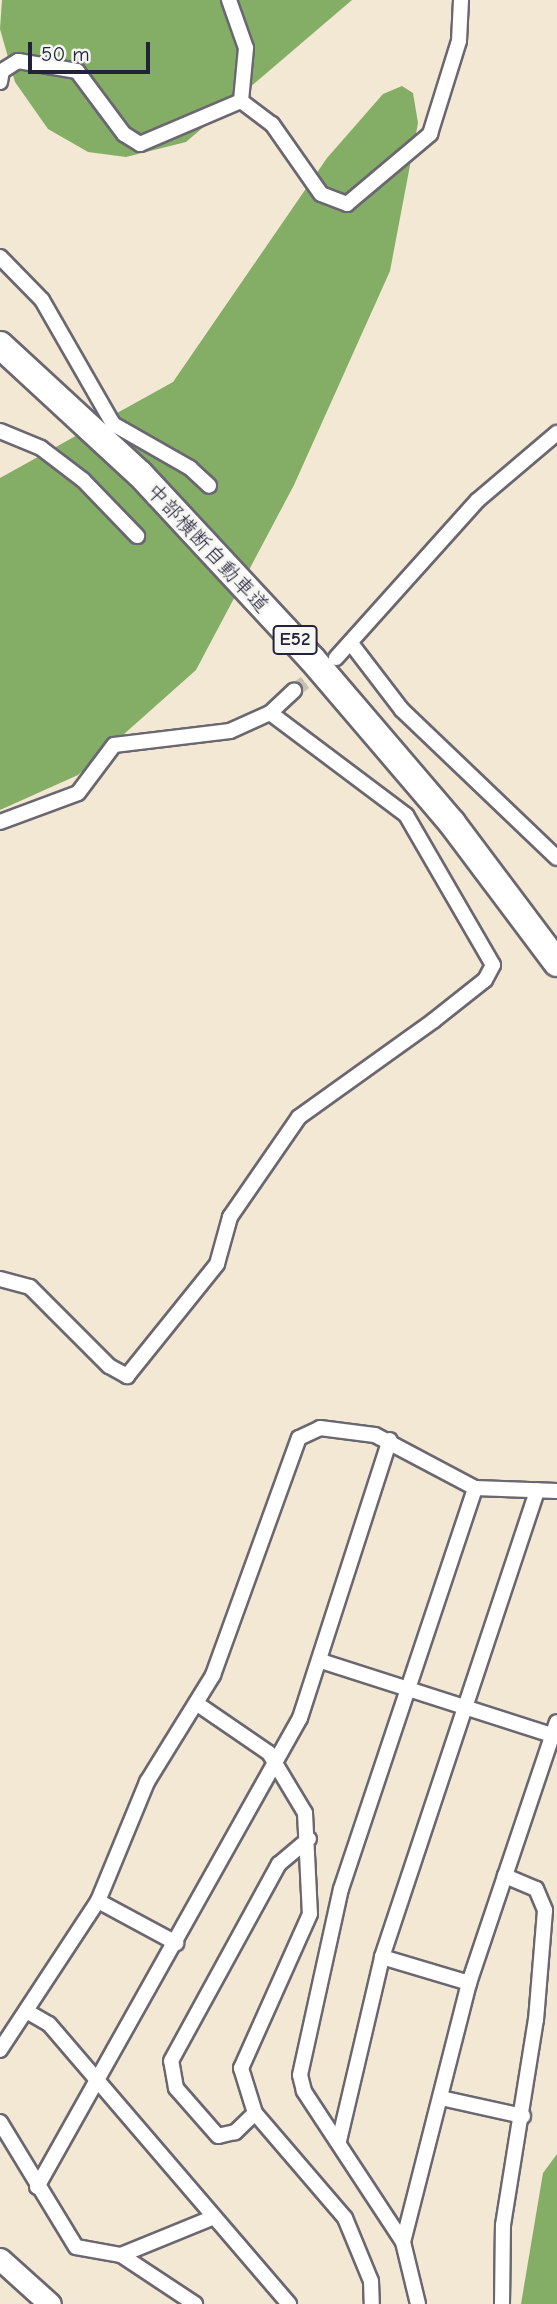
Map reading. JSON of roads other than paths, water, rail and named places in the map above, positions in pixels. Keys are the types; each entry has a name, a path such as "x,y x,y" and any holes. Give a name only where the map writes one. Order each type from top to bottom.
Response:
{"highway":[{"name":"中部横断自動車道","path":"0,345 140,474 312,659 452,823 557,963"}],"main road":[{"path":"0,2259 50,2304"}],"street":[{"path":"229,0 246,48 241,101"},
{"path":"241,101 272,124 321,194 347,204 430,134 459,41 461,0"},
{"path":"0,82 2,71 18,61 77,71 124,134 140,144 241,101"},
{"path":"0,257 42,300 113,424 190,468 209,486"},
{"path":"0,431 41,448 83,480 137,536"},
{"path":"336,658 353,646 478,500 557,433"},
{"path":"353,646 402,710 557,858"},
{"path":"0,822 78,793 114,745 230,731 270,713 294,691"},
{"path":"0,1279 30,1287 109,1366 127,1376 217,1264 230,1217 299,1117 433,1021 485,979 493,965 406,814 270,713"},
{"path":"0,2050 28,2012 98,1901 147,1782 214,1675 294,1443 320,1428 390,1440 475,1488 557,1492"},
{"path":"37,2187 276,1763 321,1661 390,1440"},
{"path":"418,2304 403,2242 303,2091 300,2075 341,1889 475,1488"},
{"path":"338,2141 382,1958 537,1490"},
{"path":"321,1661 464,1709 555,1728 469,1983 403,2242"},
{"path":"196,1703 276,1763 305,1813 309,1839 310,1914 241,2068 255,2113 345,2218 371,2281 372,2304"},
{"path":"255,2113 236,2132 218,2136 176,2088 171,2060 279,1864 309,1839"},
{"path":"502,2304 503,2225 523,2116 545,1910 536,1889 505,1877"},
{"path":"98,1901 176,1943"},
{"path":"382,1958 469,1983"},
{"path":"28,2012 48,2024 289,2304"},
{"path":"441,2098 523,2116"},
{"path":"0,2122 37,2187 76,2247 121,2255 195,2304"},
{"path":"121,2255 214,2217"}],"tunnel":[{"path":"294,691 326,666"}]}
